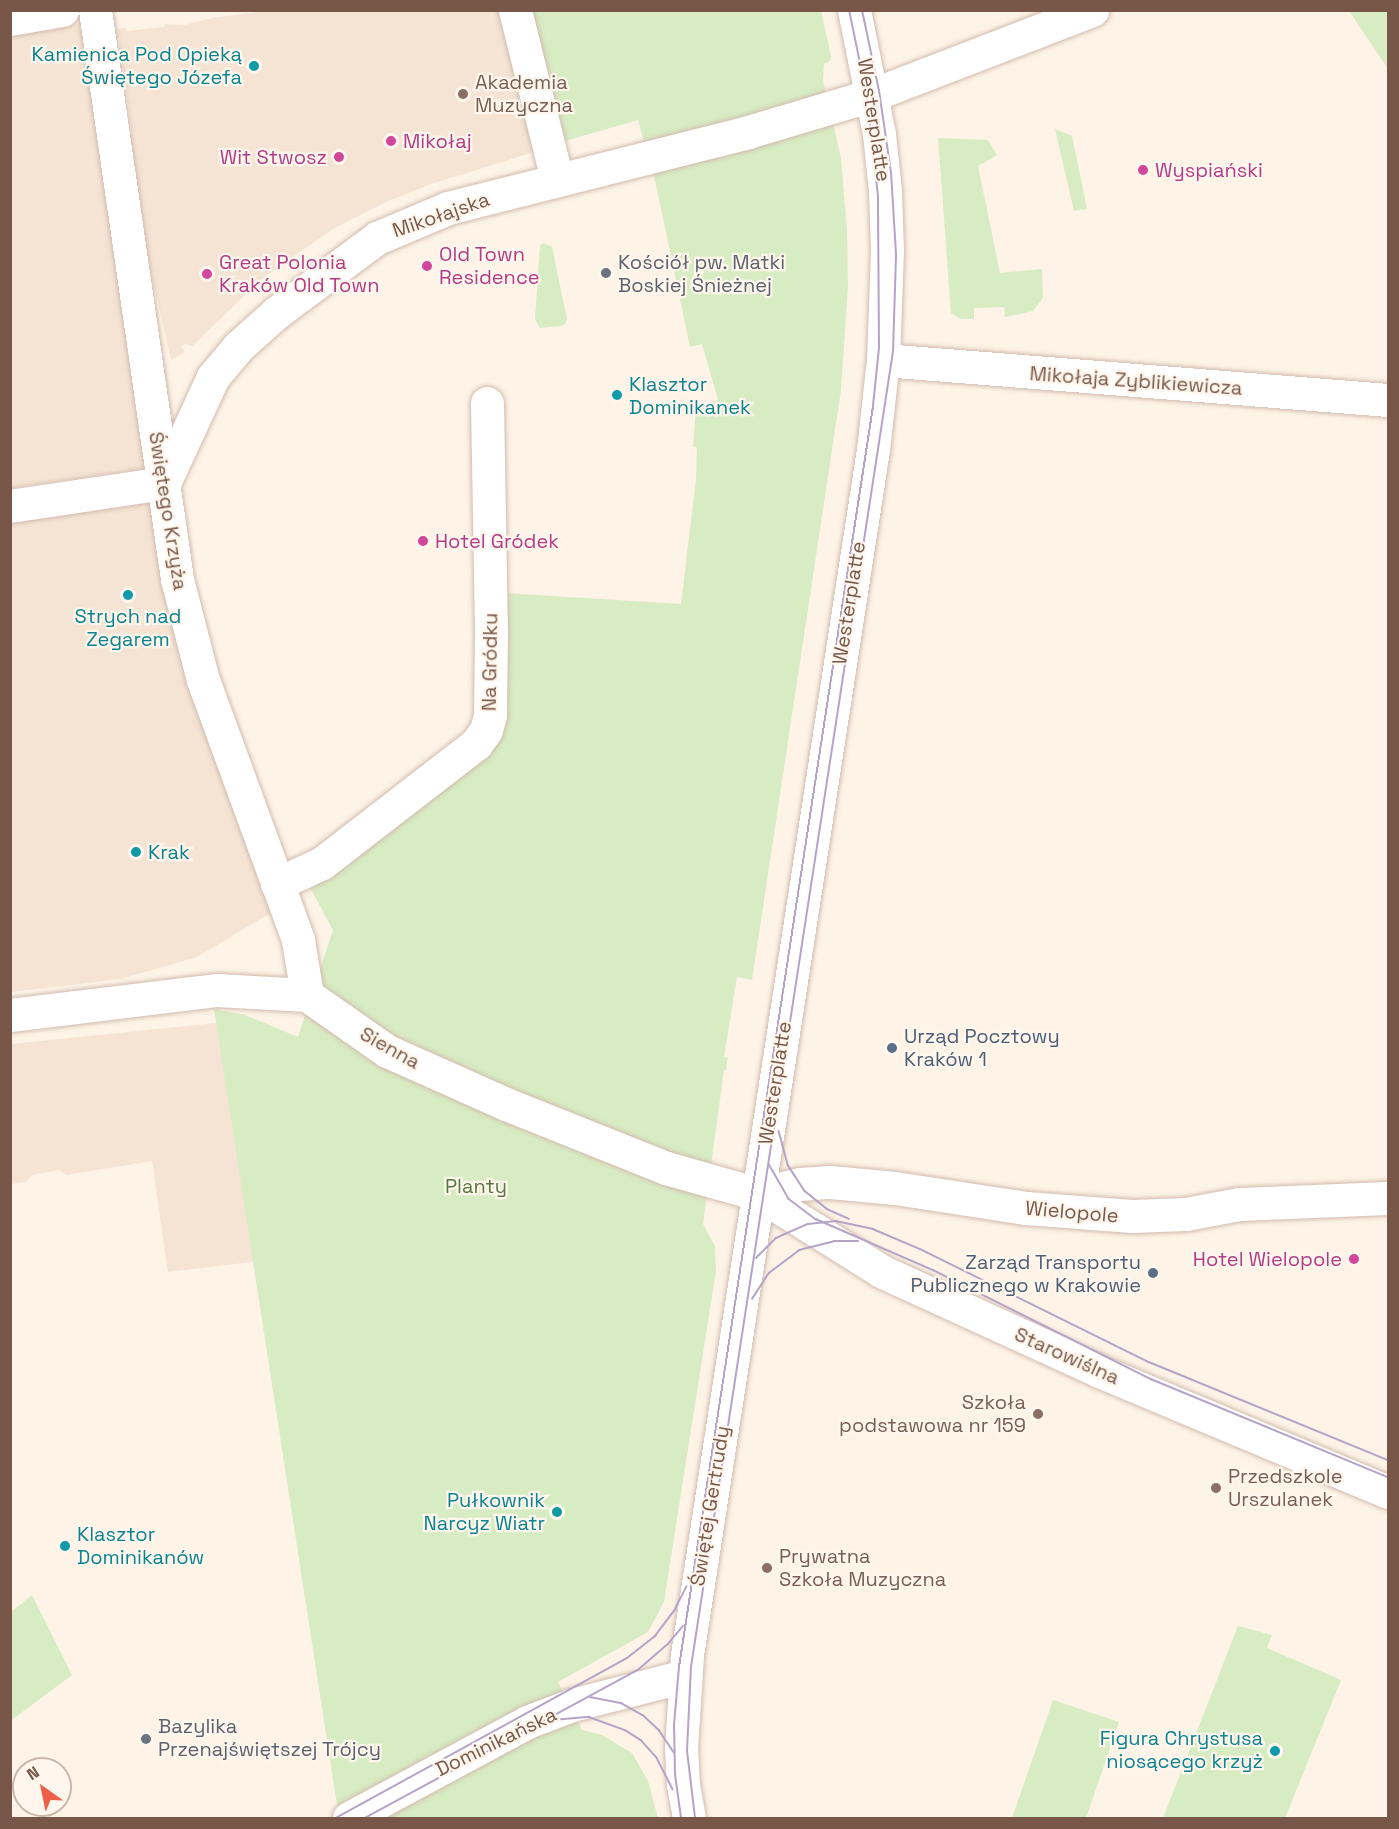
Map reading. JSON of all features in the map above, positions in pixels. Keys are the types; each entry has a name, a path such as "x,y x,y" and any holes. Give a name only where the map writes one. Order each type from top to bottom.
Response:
{"street":[{"path":"10,19 62,10"},
{"name":"Świętego Krzyża","path":"95,10 177,579 203,680 298,940 307,995"},
{"path":"515,10 557,180"},
{"name":"Westerplatte","path":"758,1194 873,450 883,360 887,251 885,191 872,95 854,10"},
{"name":"Mikołajska","path":"164,483 213,377 238,347 276,312 377,238 448,208 748,132 872,95 1092,10"},
{"name":"Mikołaja Zyblikiewicza","path":"883,360 1389,400"},
{"name":"Na Gródku","path":"277,884 322,863 476,744 486,730 490,716 491,632 487,403"},
{"path":"10,507 164,483"},
{"path":"10,1015 217,990 307,995"},
{"name":"Sienna","path":"307,995 387,1051 506,1104 666,1168 758,1194"},
{"name":"Wielopole","path":"758,1194 800,1184 830,1182 895,1188 1026,1208 1132,1216 1186,1214 1239,1204 1389,1198"},
{"name":"Starowiślna","path":"758,1194 891,1276 1099,1371 1389,1492"},
{"name":"Świętej Gertrudy","path":"689,1818 681,1769 685,1676 758,1194"},
{"name":"Dominikańska","path":"349,1818 527,1722 572,1706 685,1676"}],"shaded area":[{"path":"270,10 503,11 537,151 431,184 386,202 333,229 263,278 192,346 185,344 181,347 185,352 171,360 151,271 128,134 132,134 124,72 120,66 123,65 123,58 119,58 120,38 117,38 116,29 126,28 127,31 164,27 165,24 184,25 213,18"},
{"path":"84,23 148,468 11,488 11,35"},
{"path":"149,499 277,909 197,957 121,979 11,992 10,520"},
{"path":"216,1023 260,1261 168,1272 152,1161 66,1175 58,1170 32,1175 26,1182 11,1184 11,1044"}],"green space":[{"name":"Planty","path":"528,11 821,11 831,56 830,61 824,64 823,80 841,158 847,230 848,286 841,390 752,980 737,977 724,1057 728,1058 726,1070 724,1070 703,1224 715,1246 716,1270 664,1602 648,1632 558,1682 582,1730 602,1735 632,1753 648,1781 658,1818 339,1818 214,1009 245,1015 298,1037 333,930 307,882 488,742 505,593 681,604 696,479 697,448 693,446 696,406 718,400 702,344 690,347 656,185 638,120 558,143"},
{"path":"1349,11 1388,11 1388,69"},
{"path":"1055,129 1072,136 1087,209 1074,211"},
{"path":"938,138 988,140 997,155 978,166 1000,273 1042,269 1043,298 1033,311 1005,317 1004,307 974,308 974,319 961,319 951,313"},
{"path":"543,243 552,247 567,319 565,324 560,326 540,328 535,319 540,246"},
{"path":"32,1595 72,1675 13,1719 10,1715 11,1612"},
{"path":"1238,1626 1272,1635 1267,1648 1341,1680 1285,1818 1163,1818"},
{"path":"1053,1700 1119,1722 1086,1818 1012,1818"}],"tram line":[{"path":"681,1818 675,1775 674,1725 679,1667 873,406 879,348 878,197 867,97 849,10"},
{"path":"695,1818 687,1751 691,1667 893,352 896,254 891,173 879,91 862,10"},
{"path":"779,1131 788,1165 805,1191 827,1209 849,1219"},
{"path":"769,1164 789,1199 816,1219 933,1270 1151,1379 1388,1477"},
{"path":"756,1258 776,1238 808,1224 836,1221 873,1229 920,1249 1149,1362 1388,1460"},
{"path":"752,1299 769,1273 799,1250 834,1241 858,1241"},
{"path":"336,1818 627,1658 655,1636 675,1609 686,1587"},
{"path":"365,1818 639,1669 668,1644 683,1626"},
{"path":"590,1697 621,1703 643,1715 659,1730 674,1752"},
{"path":"553,1720 589,1717 625,1730 641,1740 657,1758 673,1789"}],"place":[{"name":"Kamienica Pod Opieką Świętego Józefa","path":"254,66"},
{"name":"Akademia Muzyczna","path":"463,94"},
{"name":"Mikołaj","path":"391,141"},
{"name":"Wit Stwosz","path":"339,157"},
{"name":"Wyspiański","path":"1143,170"},
{"name":"Old Town Residence","path":"427,266"},
{"name":"Kościół pw. Matki Boskiej Śnieżnej","path":"606,273"},
{"name":"Great Polonia Kraków Old Town","path":"207,274"},
{"name":"Klasztor Dominikanek","path":"617,395"},
{"name":"Hotel Gródek","path":"423,541"},
{"name":"Strych nad Zegarem","path":"128,595"},
{"name":"Krak","path":"136,852"},
{"name":"Urząd Pocztowy Kraków 1","path":"892,1048"},
{"name":"Hotel Wielopole","path":"1354,1259"},
{"name":"Zarząd Transportu Publicznego w Krakowie","path":"1153,1273"},
{"name":"Szkoła podstawowa nr 159","path":"1038,1414"},
{"name":"Przedszkole Urszulanek","path":"1216,1488"},
{"name":"Pułkownik Narcyz Wiatr","path":"557,1512"},
{"name":"Klasztor Dominikanów","path":"65,1546"},
{"name":"Prywatna Szkoła Muzyczna","path":"767,1568"},
{"name":"Bazylika Przenajświętszej Trójcy","path":"146,1739"},
{"name":"Figura Chrystusa niosącego krzyż","path":"1275,1751"}]}
